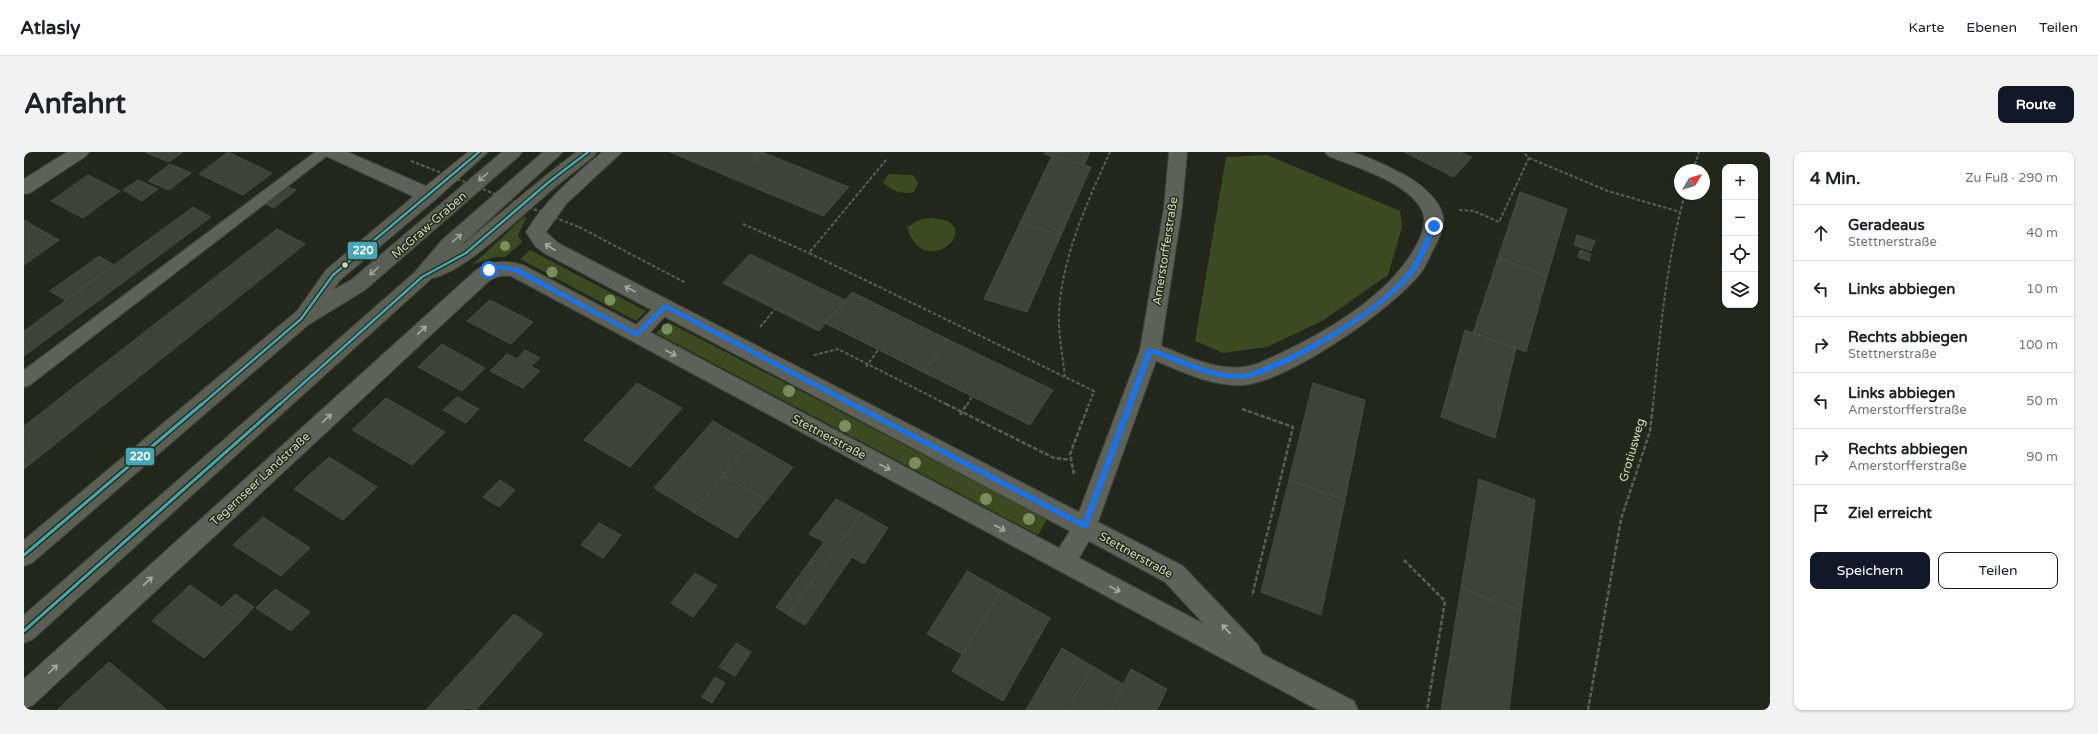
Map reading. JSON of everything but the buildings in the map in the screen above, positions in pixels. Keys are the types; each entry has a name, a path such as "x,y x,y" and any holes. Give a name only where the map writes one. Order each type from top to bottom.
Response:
{"highway":[{"name":"McGraw-Graben","path":"301,319 358,285 513,152"},
{"path":"24,631 422,277 449,245 554,152"},
{"path":"422,277 466,253 550,181 588,152"},
{"path":"24,555 301,319 333,275 428,195"}],"main road":[{"path":"428,195 479,152"}],"street":[{"path":"24,188 80,152"},
{"path":"332,152 428,195"},
{"name":"Stettnerstraße","path":"613,152 555,204 543,219 536,232 542,241 551,248 665,306 1174,574 1262,668"},
{"name":"Amerstorfferstraße","path":"1064,562 1085,526 1150,350 1173,208 1178,152"},
{"path":"1150,350 1219,374 1245,376 1278,364 1335,333 1366,313 1391,292 1411,271 1430,239 1434,226 1432,212 1416,192 1402,181 1334,152"},
{"name":"Stettnerstraße","path":"500,267 516,270 1262,668 1345,710"},
{"name":"Tegernseer Landstraße","path":"24,696 482,276 489,270 500,267"}],"lane":[{"path":"24,380 326,152"},
{"path":"637,335 665,306"}],"path":[{"path":"1065,377 1059,314 1065,276 1078,224 1110,152"},
{"path":"1524,152 1529,158 1608,191 1680,212"},
{"path":"1695,164 1699,152"},
{"path":"1432,212 1474,211 1499,222 1529,158"},
{"path":"809,253 886,160"},
{"path":"411,161 579,228 686,283"},
{"name":"Grotiusweg","path":"1588,710 1621,518 1650,431 1664,302 1683,200"},
{"path":"743,224 809,253 1094,391 1070,454 1074,475"},
{"path":"756,332 775,309"},
{"path":"807,358 838,349 1054,458 1071,460"},
{"path":"866,367 878,350"},
{"path":"960,415 972,396"},
{"path":"1242,409 1293,427 1252,596"},
{"path":"1404,560 1445,601 1427,710"}],"green space":[{"path":"1267,155 1400,211 1402,227 1388,275 1322,321 1267,347 1223,353 1195,341 1226,157"},
{"path":"889,174 913,175 918,183 914,192 901,193 890,188 883,182"},
{"path":"524,217 526,218 518,235 522,242 505,257 495,257 472,265"},
{"path":"931,218 947,221 954,227 955,235 951,242 944,248 934,251 924,250 914,242 907,227 921,219"},
{"path":"530,250 646,311 636,321 520,259"},
{"path":"668,322 1047,519 1038,535 656,333"}],"transit line":[{"name":"220","path":"24,555 301,319 333,275 479,152"},
{"name":"220","path":"24,631 422,277 466,253 550,181 588,152"}],"route":[{"path":"489,270 500,267 516,270 637,335 665,306 1085,526 1150,350 1219,374 1245,376 1262,371 1335,333 1366,313 1391,292 1411,271 1430,239 1434,226"}]}
